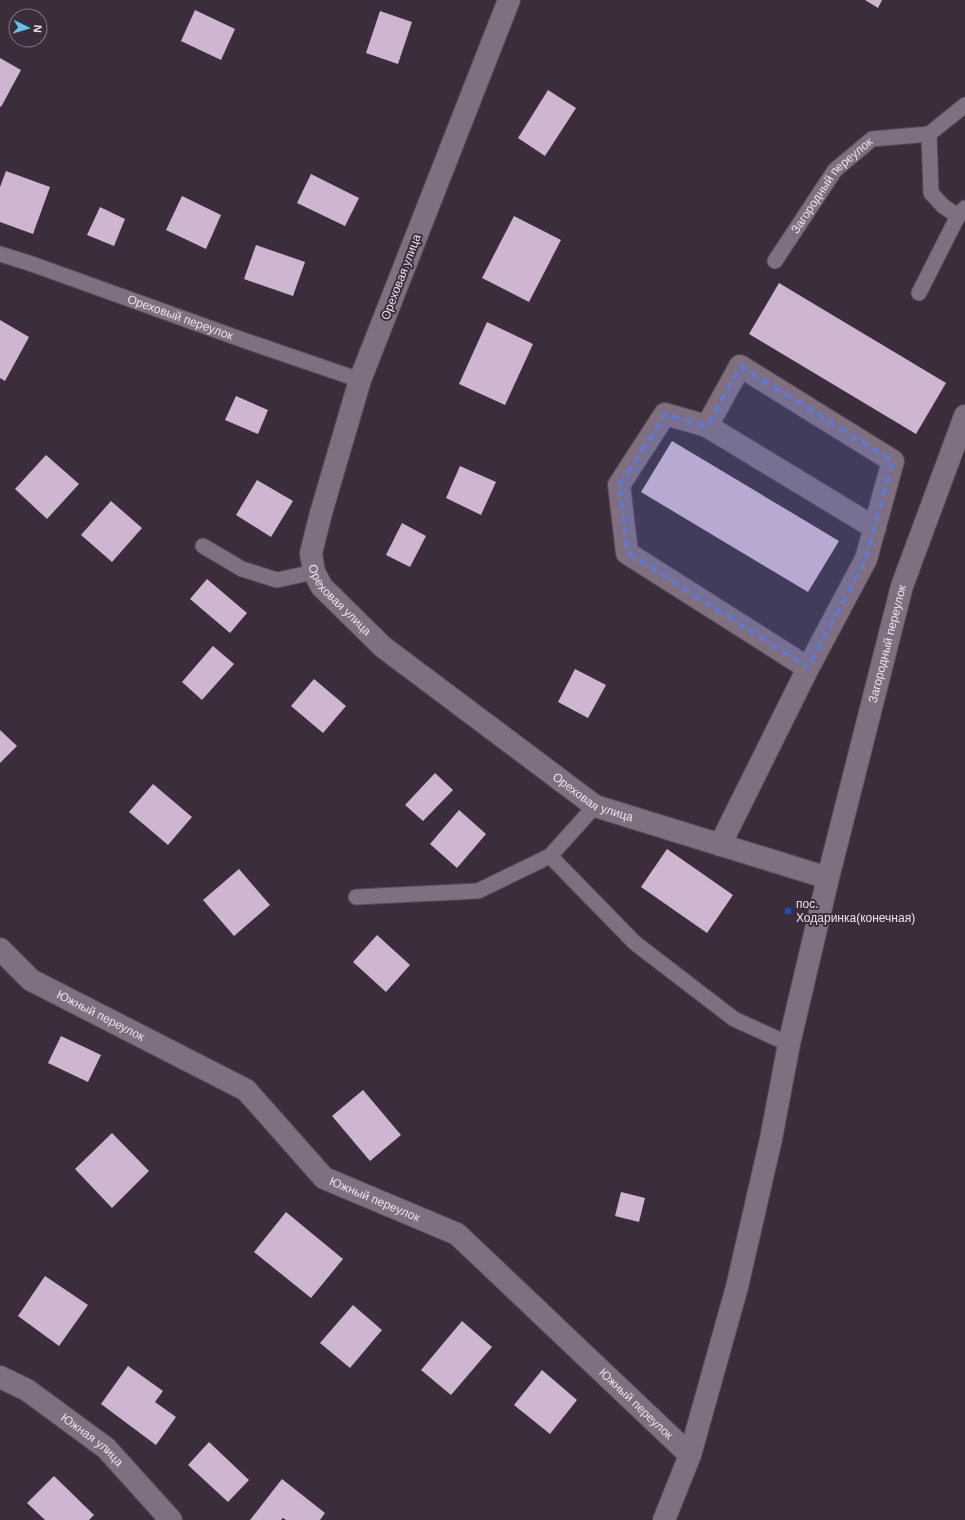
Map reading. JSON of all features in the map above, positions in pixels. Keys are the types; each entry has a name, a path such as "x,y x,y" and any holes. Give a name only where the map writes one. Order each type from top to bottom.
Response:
{"street":[{"name":"Ореховая улица","path":"509,0 360,380 321,513 311,553 314,572 322,587 383,647 595,806 828,878"},
{"path":"707,426 740,366 893,461 866,560 808,668 720,845"},
{"path":"808,668 627,553 619,485 665,414 707,426 875,528"},
{"name":"Загородный переулок","path":"664,1520 690,1455 737,1287 771,1139 789,1044 828,878 902,586 965,416"},
{"name":"Южный переулок","path":"0,949 31,980 246,1090 324,1178 457,1234 690,1455"},
{"name":"Южная улица","path":"0,1377 27,1390 106,1448 171,1520"}],"lane":[{"path":"919,293 961,212 943,206 931,194 929,134 965,105"},
{"name":"Загородный переулок","path":"775,261 835,170 872,139 929,134"},
{"name":"Ореховый переулок","path":"0,254 360,380"},
{"path":"203,546 242,569 277,580 314,572"},
{"path":"356,897 478,891 550,856 595,806"},
{"path":"550,856 635,943 734,1019 789,1044"}],"highlighted area":[{"path":"740,366 893,461 866,559 808,668 627,553 619,485 665,414 707,426"}],"building":[{"path":"865,0 882,0 878,8"},
{"path":"195,10 235,29 221,60 181,41"},
{"path":"380,11 412,22 398,64 366,53"},
{"path":"0,58 21,70 1,107 0,106"},
{"path":"548,90 576,108 545,156 518,138"},
{"path":"6,171 50,187 33,234 0,222 0,187"},
{"path":"311,174 359,198 345,226 297,203"},
{"path":"182,196 221,215 206,249 166,230"},
{"path":"100,207 125,219 114,246 87,235"},
{"path":"514,216 561,240 529,302 482,278"},
{"path":"256,245 305,262 293,296 244,279"},
{"path":"779,283 946,383 916,434 749,334"},
{"path":"0,320 29,337 5,381 0,378"},
{"path":"487,322 533,344 505,405 459,384"},
{"path":"236,396 268,410 258,434 225,420"},
{"path":"672,441 839,541 808,592 641,492"},
{"path":"46,455 79,484 47,519 15,489"},
{"path":"460,466 496,482 481,515 446,498"},
{"path":"257,480 293,501 271,537 236,515"},
{"path":"111,501 142,528 112,562 81,535"},
{"path":"402,523 426,536 410,567 386,555"},
{"path":"207,579 247,613 230,633 190,599"},
{"path":"213,646 234,664 202,700 182,682"},
{"path":"575,669 606,685 588,718 558,702"},
{"path":"314,679 346,706 323,733 291,706"},
{"path":"0,730 17,746 0,763"},
{"path":"435,773 453,790 423,821 405,805"},
{"path":"153,784 192,817 168,845 129,812"},
{"path":"459,810 486,834 457,868 430,844"},
{"path":"667,849 733,895 707,933 641,887"},
{"path":"239,869 270,905 234,936 203,900"},
{"path":"377,935 410,965 386,992 353,962"},
{"path":"61,1036 101,1055 88,1082 48,1063"},
{"path":"363,1090 401,1135 370,1161 332,1116"},
{"path":"112,1133 149,1171 112,1208 75,1169"},
{"path":"621,1192 645,1198 639,1222 615,1216"},
{"path":"286,1212 343,1259 311,1298 254,1252"},
{"path":"45,1276 88,1305 59,1346 18,1316"},
{"path":"353,1305 382,1330 350,1368 320,1343"},
{"path":"462,1321 492,1347 451,1395 421,1370"},
{"path":"128,1366 163,1391 155,1402 176,1417 156,1445 101,1404"},
{"path":"542,1370 577,1400 550,1434 514,1405"},
{"path":"209,1442 249,1480 228,1502 188,1465"},
{"path":"54,1476 94,1515 89,1520 45,1520 27,1503"},
{"path":"282,1479 325,1513 320,1520 286,1520 283,1518 281,1520 250,1520"}],"place":[{"name":"пос. Ходаринка(конечная)","path":"788,911"}]}
